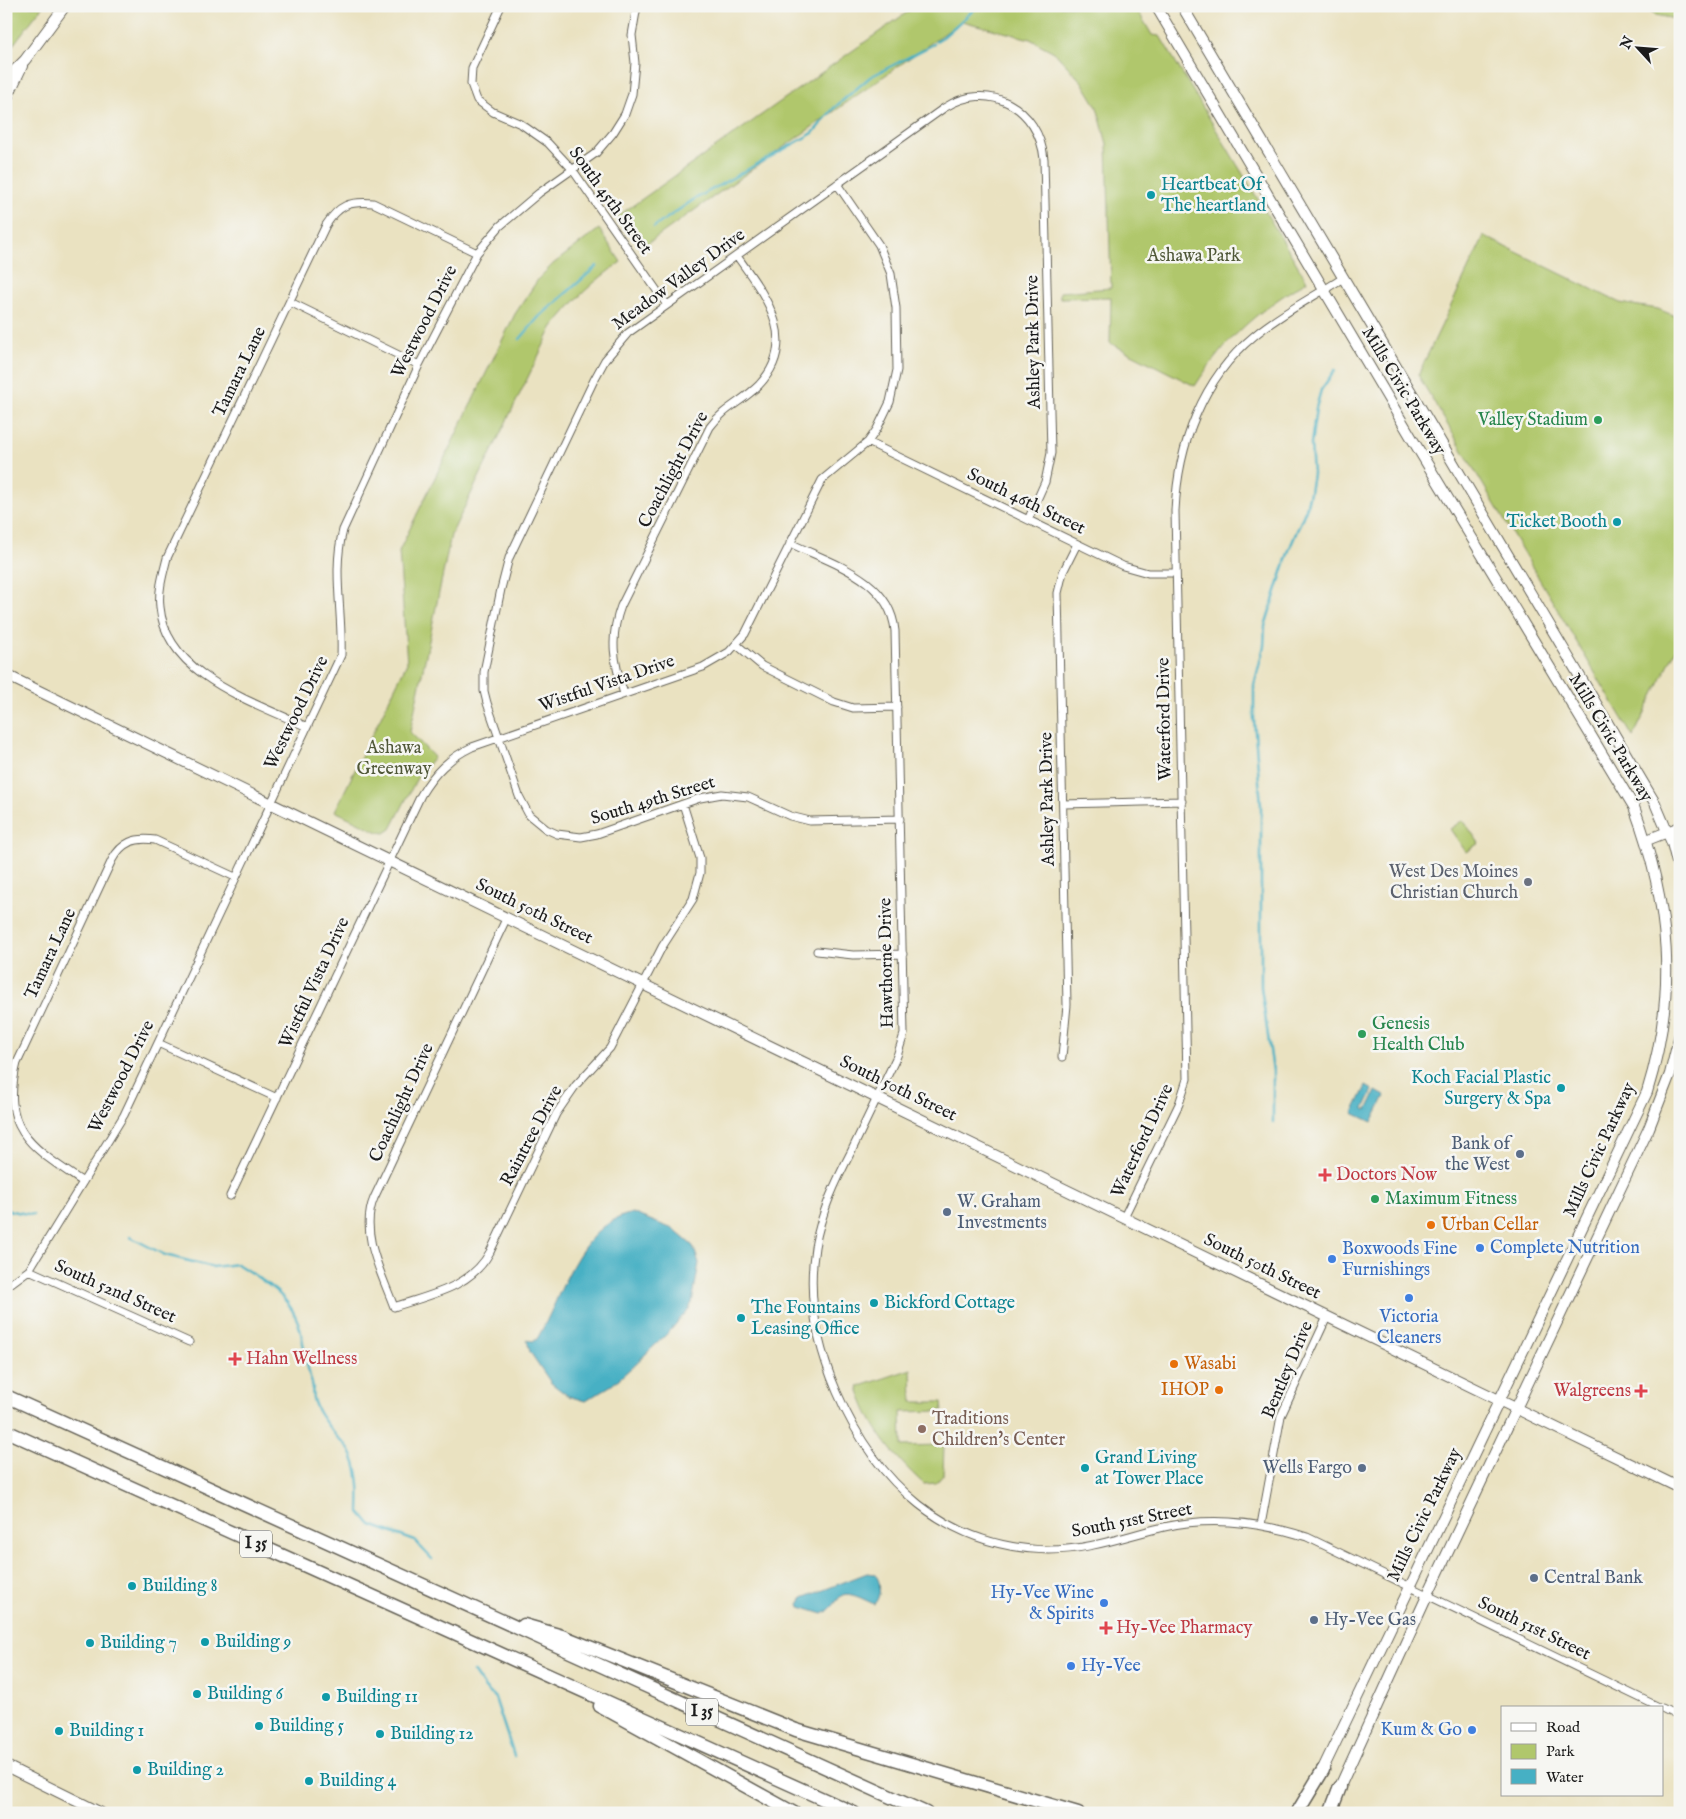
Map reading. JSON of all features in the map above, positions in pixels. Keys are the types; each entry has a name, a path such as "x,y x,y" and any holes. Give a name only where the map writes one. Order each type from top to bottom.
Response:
{"highway":[{"name":"I 35","path":"6,1396 926,1813"},
{"name":"I 35","path":"6,1431 854,1813"},
{"path":"479,1612 562,1636 796,1730 1078,1813"},
{"path":"576,1688 606,1711 794,1813"},
{"path":"1297,1813 1323,1770"},
{"path":"1329,1813 1340,1787"}],"main road":[{"path":"6,79 25,60 66,6"},
{"name":"Mills Civic Parkway","path":"1156,6 1634,807 1647,840 1657,879 1666,933 1664,1016 1656,1063 1647,1092 1302,1813"},
{"name":"Mills Civic Parkway","path":"1182,6 1655,803 1667,831 1680,874"},
{"path":"6,100 25,60"},
{"name":"South 50th Street","path":"6,675 1680,1488"},
{"path":"1647,840 1680,827"},
{"name":"Mills Civic Parkway","path":"1340,1787 1428,1594 1517,1410 1649,1128 1670,1074 1680,1034"},
{"path":"6,1766 82,1809 101,1813"}],"street":[{"name":"South 45th Street","path":"501,6 472,68 471,84 477,100 493,112 521,124 548,143 572,169 667,305"},
{"name":"Westwood Drive","path":"6,1287 29,1270 124,1115 341,655 338,573 339,545 342,530 419,365 477,253 500,226 539,193 596,153 613,133 624,114 632,94 634,63 632,35 636,6"},
{"name":"Meadow Valley Drive","path":"499,737 487,703 484,680 501,589 509,558 605,360 628,333 949,105 972,97 997,99 1018,109 1034,126 1040,136 1044,159"},
{"name":"Ashley Park Drive","path":"1028,520 1045,482 1051,453 1044,159"},
{"name":"Wistful Vista Drive","path":"230,1196 421,795 437,771 459,753 499,737 719,660 737,645 749,626 822,480 868,442 885,416 895,386 897,360 894,291 891,274 879,244 837,184"},
{"name":"Tamara Lane","path":"307,727 213,682 193,668 178,652 168,633 160,608 161,584 167,558 326,225 333,214 347,204 357,202 373,203 477,253"},
{"name":"Coachlight Drive","path":"624,694 614,659 612,644 617,619 622,606 710,427 728,407 760,384 772,363 776,351 778,338 774,313 765,295 737,256"},
{"name":"Waterford Drive","path":"1124,1218 1179,1104 1187,1079 1176,573 1176,489 1184,445 1199,407 1224,367 1238,350 1272,323 1343,278"},
{"path":"290,302 419,365"},
{"name":"South 46th Street","path":"868,442 1135,571 1148,574 1176,573"},
{"name":"Hawthorne Drive","path":"790,543 869,583 885,599 894,622 904,1034 897,1056 826,1204 815,1246 812,1268 813,1307 817,1334 828,1373"},
{"name":"Ashley Park Drive","path":"1062,1057 1067,1005 1058,594 1061,578 1077,544"},
{"path":"737,645 762,666 834,702 853,708 897,707"},
{"name":"South 49th Street","path":"499,737 523,805 537,823 557,834 569,836 592,835 708,796 735,794 754,799 800,819 810,821 900,819"},
{"path":"1062,804 1182,801"},
{"name":"Raintree Drive","path":"394,1307 463,1282 481,1266 490,1252 556,1114 576,1085 610,1048 662,947 693,900 698,887 700,858 683,804"},
{"name":"Tamara Lane","path":"83,1182 33,1148 20,1129 12,1105 12,1079 17,1063 112,860 118,849 128,841 155,840 236,877"},
{"name":"Coachlight Drive","path":"394,1307 369,1234 369,1212 372,1201 507,917"},
{"path":"817,951 853,955 903,954"},
{"path":"158,1043 277,1098"},
{"name":"South 52nd Street","path":"29,1270 189,1342"},
{"name":"Bentley Drive","path":"1261,1525 1281,1416 1327,1317"},
{"name":"South 51st Street","path":"828,1373 864,1446 895,1484 938,1517 984,1538 1026,1548 1071,1549 1116,1541 1166,1527 1190,1523 1236,1522 1261,1525 1307,1537 1658,1706"},
{"name":"South 51st Street","path":"1664,1709 1680,1717"}],"green space":[{"path":"6,6 43,6 6,54"},
{"name":"Ashawa Park","path":"916,6 1135,6 1152,35 1160,36 1307,281 1273,303 1244,326 1219,353 1195,386 1110,343 1111,297 1060,298 1060,292 1111,288 1107,144 1097,107 1082,82 1054,52 1030,39 962,21 641,248 618,216"},
{"path":"1640,6 1680,6 1680,20 1655,15"},
{"name":"Ashawa Greenway","path":"599,229 621,262 584,292 552,328 451,535 410,732 434,757 417,778 391,829 385,833 378,832 335,811 407,663 399,551 515,314 539,278 553,264"},
{"path":"1484,236 1620,303 1658,309 1680,318 1680,641 1633,737 1418,375"},
{"path":"1463,820 1479,843 1466,852 1450,829"},
{"path":"911,1369 912,1402 942,1402 943,1411 901,1412 902,1446 944,1445 943,1475 936,1483 924,1484 893,1452 869,1415 858,1387"}],"water":[{"path":"1366,1086 1373,1090 1364,1109 1367,1110 1376,1091 1385,1096 1372,1122 1353,1113"},
{"path":"632,1213 673,1229 693,1246 699,1263 692,1303 669,1332 612,1385 585,1401 568,1396 551,1383 530,1352 527,1340 533,1341 537,1339 573,1265 584,1247 597,1232 613,1221"},
{"path":"867,1573 877,1576 879,1584 878,1597 874,1604 857,1596 847,1594 840,1597 823,1614 800,1607 799,1604 803,1598"}],"waterway":[{"path":"936,41 978,6"},
{"path":"654,227 693,200 813,133 834,108 870,77 934,44"},
{"path":"520,339 538,318 597,266"},
{"path":"1273,1122 1273,1071 1261,987 1261,805 1254,720 1254,685 1264,646 1265,626 1289,550 1306,509 1310,492 1313,474 1311,444 1316,408 1321,390 1335,370"},
{"path":"6,1210 33,1215"},
{"path":"130,1237 165,1255 213,1267 237,1264 277,1292 292,1310 297,1321 313,1387 312,1394 319,1414 337,1437 348,1447 356,1465 359,1480 359,1511 371,1525 415,1541 432,1559"},
{"path":"473,1671 495,1698 514,1756"}],"place":[{"name":"Heartbeat Of The heartland","path":"1151,195"},
{"name":"Valley Stadium","path":"1598,420"},
{"name":"Ticket Booth","path":"1617,522"},
{"name":"West Des Moines Christian Church","path":"1528,882"},
{"name":"Genesis Health Club","path":"1362,1034"},
{"name":"Koch Facial Plastic Surgery & Spa","path":"1561,1088"},
{"name":"Bank of the West","path":"1520,1154"},
{"name":"Doctors Now","path":"1325,1175"},
{"name":"Maximum Fitness","path":"1375,1199"},
{"name":"W. Graham Investments","path":"947,1212"},
{"name":"Urban Cellar","path":"1431,1225"},
{"name":"Complete Nutrition","path":"1480,1248"},
{"name":"Boxwoods Fine Furnishings","path":"1332,1259"},
{"name":"Victoria Cleaners","path":"1409,1298"},
{"name":"Bickford Cottage","path":"874,1303"},
{"name":"The Fountains Leasing Office","path":"741,1318"},
{"name":"Hahn Wellness","path":"235,1359"},
{"name":"Wasabi","path":"1174,1364"},
{"name":"IHOP","path":"1219,1390"},
{"name":"Walgreens","path":"1641,1391"},
{"name":"Traditions Children's Center","path":"922,1429"},
{"name":"Grand Living at Tower Place","path":"1085,1468"},
{"name":"Wells Fargo","path":"1362,1468"},
{"name":"Central Bank","path":"1534,1578"},
{"name":"Building 8","path":"132,1586"},
{"name":"Hy-Vee Wine & Spirits","path":"1104,1603"},
{"name":"Hy-Vee Gas","path":"1314,1620"},
{"name":"Hy-Vee Pharmacy","path":"1106,1628"},
{"name":"Building 9","path":"205,1642"},
{"name":"Building 7","path":"90,1643"},
{"name":"Hy-Vee","path":"1071,1666"},
{"name":"Building 6","path":"197,1694"},
{"name":"Building 11","path":"326,1697"},
{"name":"Building 5","path":"259,1726"},
{"name":"Kum & Go","path":"1472,1730"},
{"name":"Building 1","path":"59,1731"},
{"name":"Building 12","path":"380,1734"},
{"name":"Building 2","path":"137,1770"},
{"name":"Building 4","path":"309,1781"}]}
